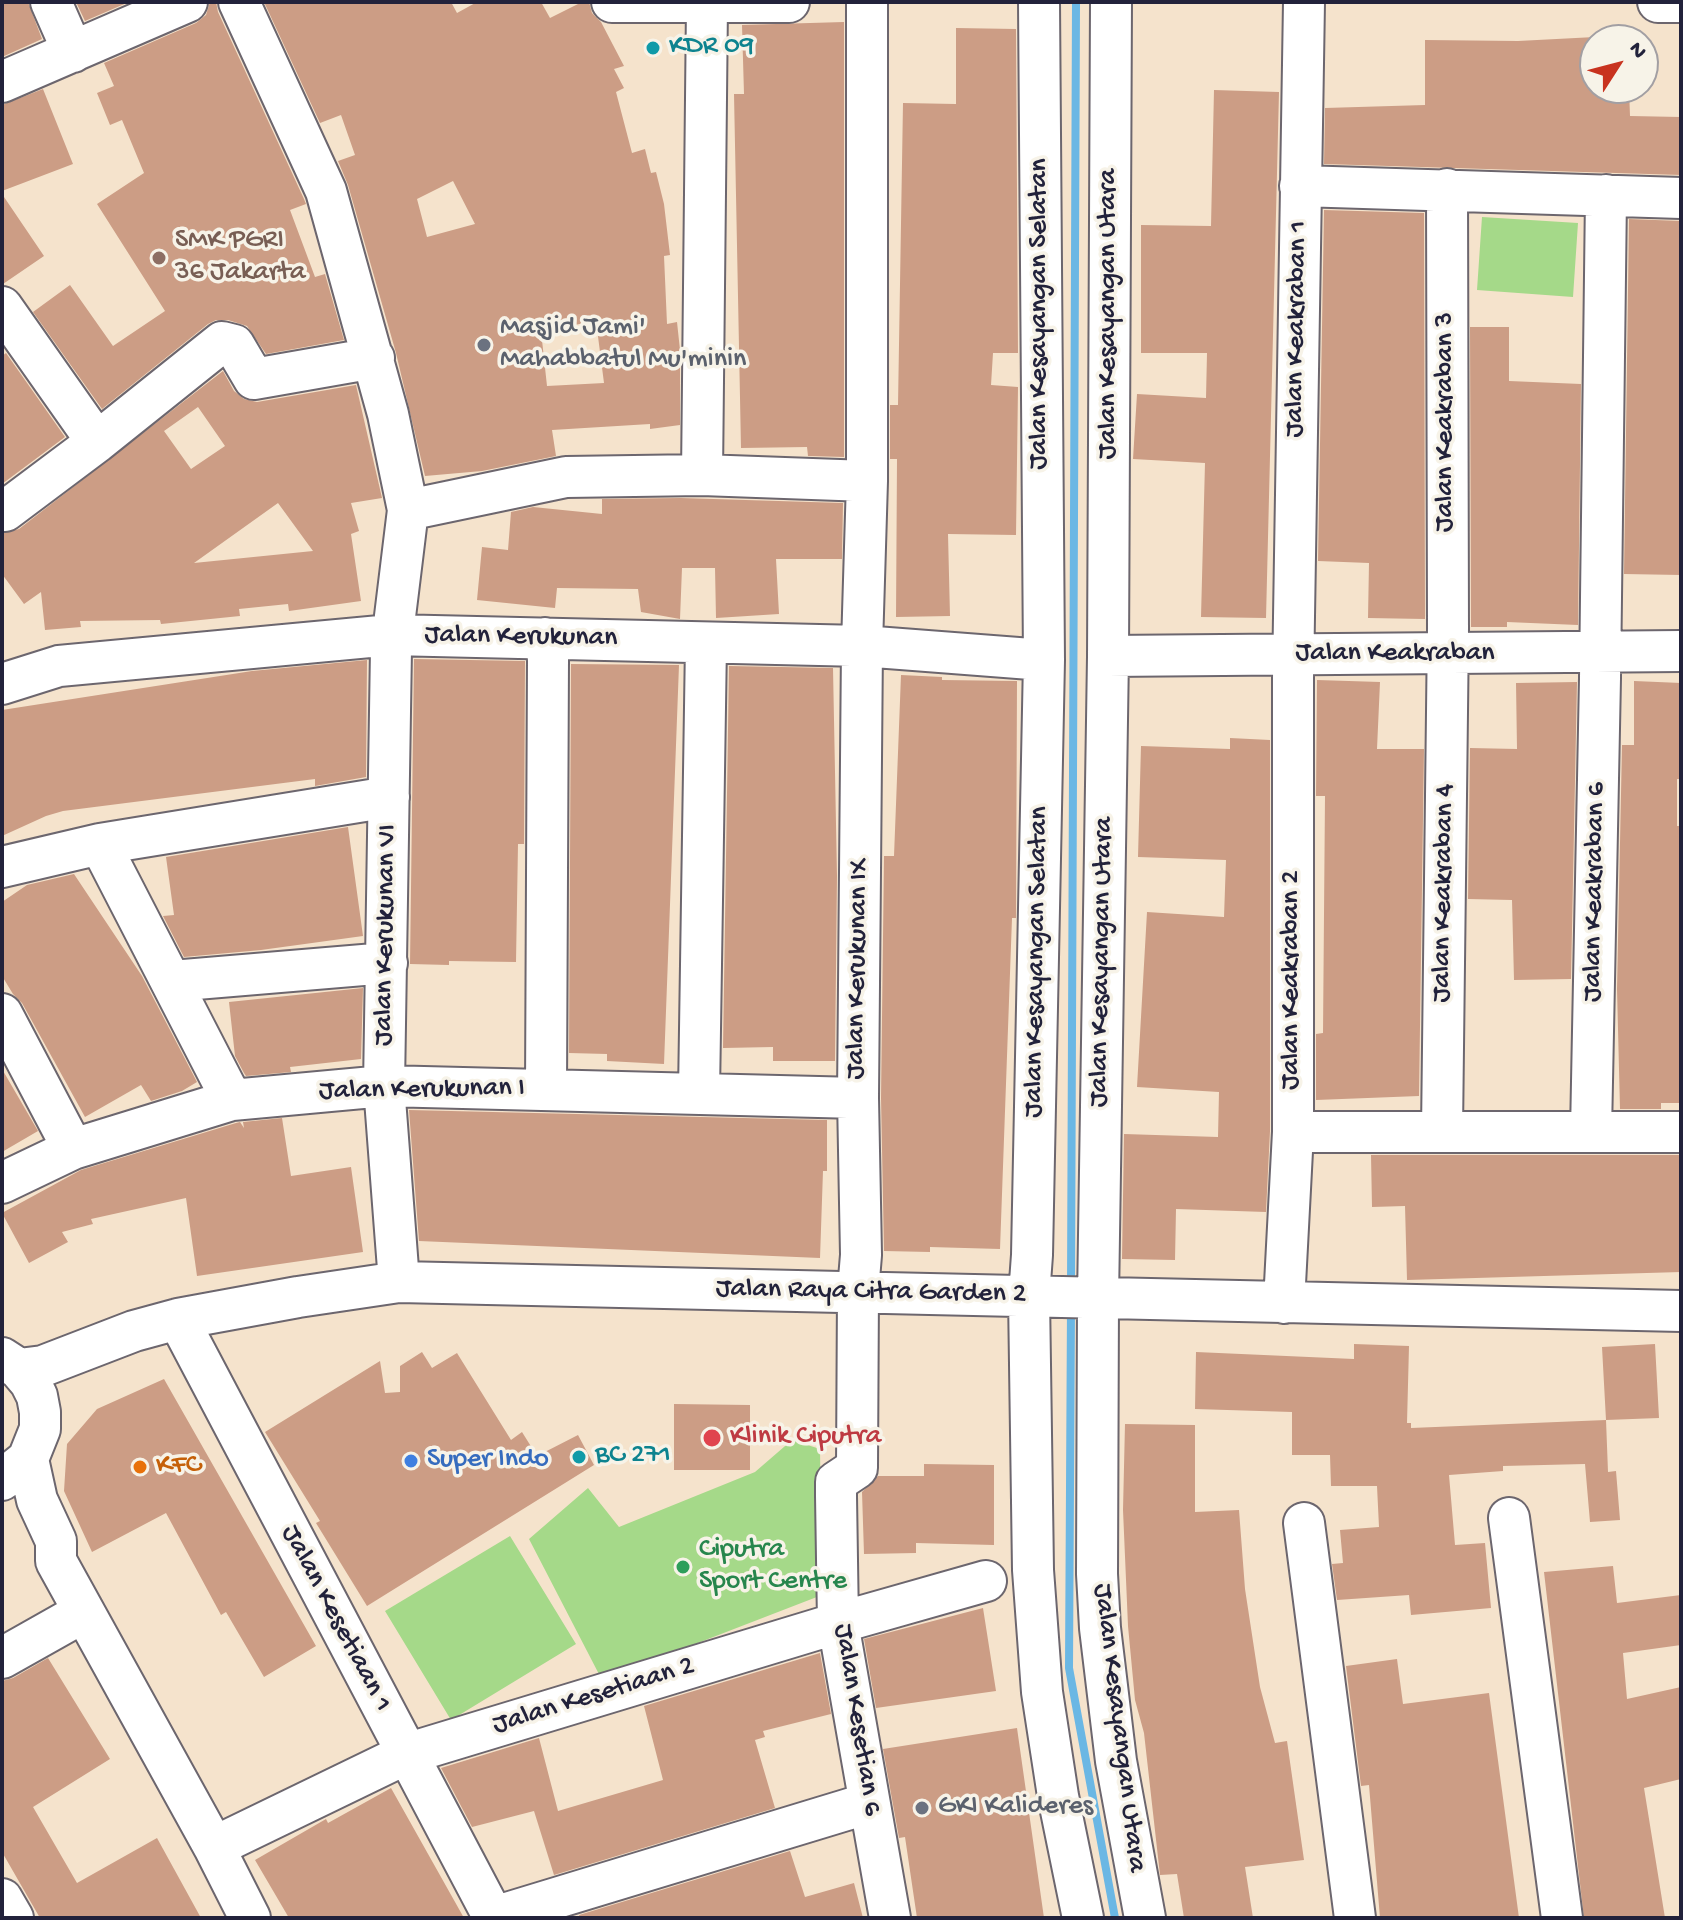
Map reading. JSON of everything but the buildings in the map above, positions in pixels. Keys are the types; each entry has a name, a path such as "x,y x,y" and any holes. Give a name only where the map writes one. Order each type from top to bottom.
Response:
{"street":[{"path":"51,2 73,52"},
{"path":"2,82 187,2"},
{"path":"239,2 326,191 374,358 408,510 566,477 702,475 867,481"},
{"path":"612,2 789,2"},
{"name":"Jalan Kerukunan IX","path":"858,1291 861,1255 858,1098 862,646 867,481 867,2"},
{"name":"Jalan Kesayangan Selatan","path":"1039,2 1044,660 1032,1255 1033,1570 1042,1692 1058,1796 1083,1918"},
{"name":"Jalan Kesayangan Utara","path":"1111,2 1108,656 1094,1299 1096,1515 1100,1628 1116,1761 1145,1918"},
{"name":"Jalan Keakraban 1","path":"1293,656 1304,2"},
{"path":"1658,2 1681,2"},
{"path":"702,475 707,4"},
{"path":"1300,186 1681,198"},
{"name":"Jalan Keakraban 3","path":"1447,189 1447,654"},
{"name":"Jalan Keakraban 6","path":"1591,1132 1606,195"},
{"path":"2,307 97,442"},
{"path":"5,511 222,342 234,345 254,379 374,358"},
{"name":"Jalan Kerukunan VI","path":"399,1282 384,1086 391,635 408,510"},
{"name":"Jalan Kerukunan","path":"2,684 59,666 391,635 862,646 1044,660"},
{"path":"545,638 548,659 546,1090"},
{"path":"699,1093 706,643"},
{"name":"Jalan Keakraban","path":"1108,656 1681,651"},
{"name":"Jalan Keakraban 4","path":"1442,1131 1447,654"},
{"name":"Jalan Keakraban 2","path":"1284,1303 1293,1132 1293,656"},
{"path":"2,867 100,844 389,797"},
{"path":"100,844 232,1100"},
{"path":"172,981 387,963"},
{"path":"2,1014 73,1149"},
{"name":"Jalan Kerukunan I","path":"2,1183 73,1149 232,1100 384,1086 858,1098"},
{"path":"1293,1132 1681,1132"},
{"name":"Jalan Raya Citra Garden 2","path":"19,1374 134,1331 178,1319 399,1282 1681,1311"},
{"name":"Jalan Kesetian 6","path":"858,1291 857,1468 836,1482 838,1623 890,1918"},
{"name":"Jalan Kesetiaan 1","path":"178,1319 494,1918"},
{"path":"19,1374 40,1429 15,1469 37,1500 56,1541 56,1561 82,1613 214,1847 250,1918"},
{"path":"2,1504 13,1512 37,1549 56,1561"},
{"path":"1509,1518 1562,1918"},
{"path":"1304,1523 1355,1918"},
{"name":"Jalan Kesetiaan 2","path":"214,1847 406,1754 986,1581"},
{"path":"2,1658 82,1613"},
{"path":"494,1918 869,1803"},
{"path":"2,1899 13,1918"}],"green space":[{"path":"1482,217 1578,223 1573,297 1477,290"},
{"name":"Ciputra Sport Centre","path":"792,1440 820,1449 822,1595 602,1680 529,1539 588,1488 619,1527 755,1472"},
{"path":"510,1536 576,1644 451,1720 385,1611"}],"waterway":[{"path":"1071,1285 1076,2"},
{"path":"1071,1307 1069,1668 1115,1918"}],"place":[{"name":"KDR 09","path":"653,48"},
{"name":"SMK PGRI 36 Jakarta","path":"159,258"},
{"name":"Masjid Jami' Mahabbatul Mu'minin","path":"484,345"},
{"name":"Klinik Ciputra","path":"712,1438"},
{"name":"BC 271","path":"579,1457"},
{"name":"Super Indo","path":"411,1461"},
{"name":"KFC","path":"140,1467"},
{"name":"Ciputra Sport Centre","path":"683,1567"},
{"name":"GKI Kalideres","path":"922,1808"}]}
